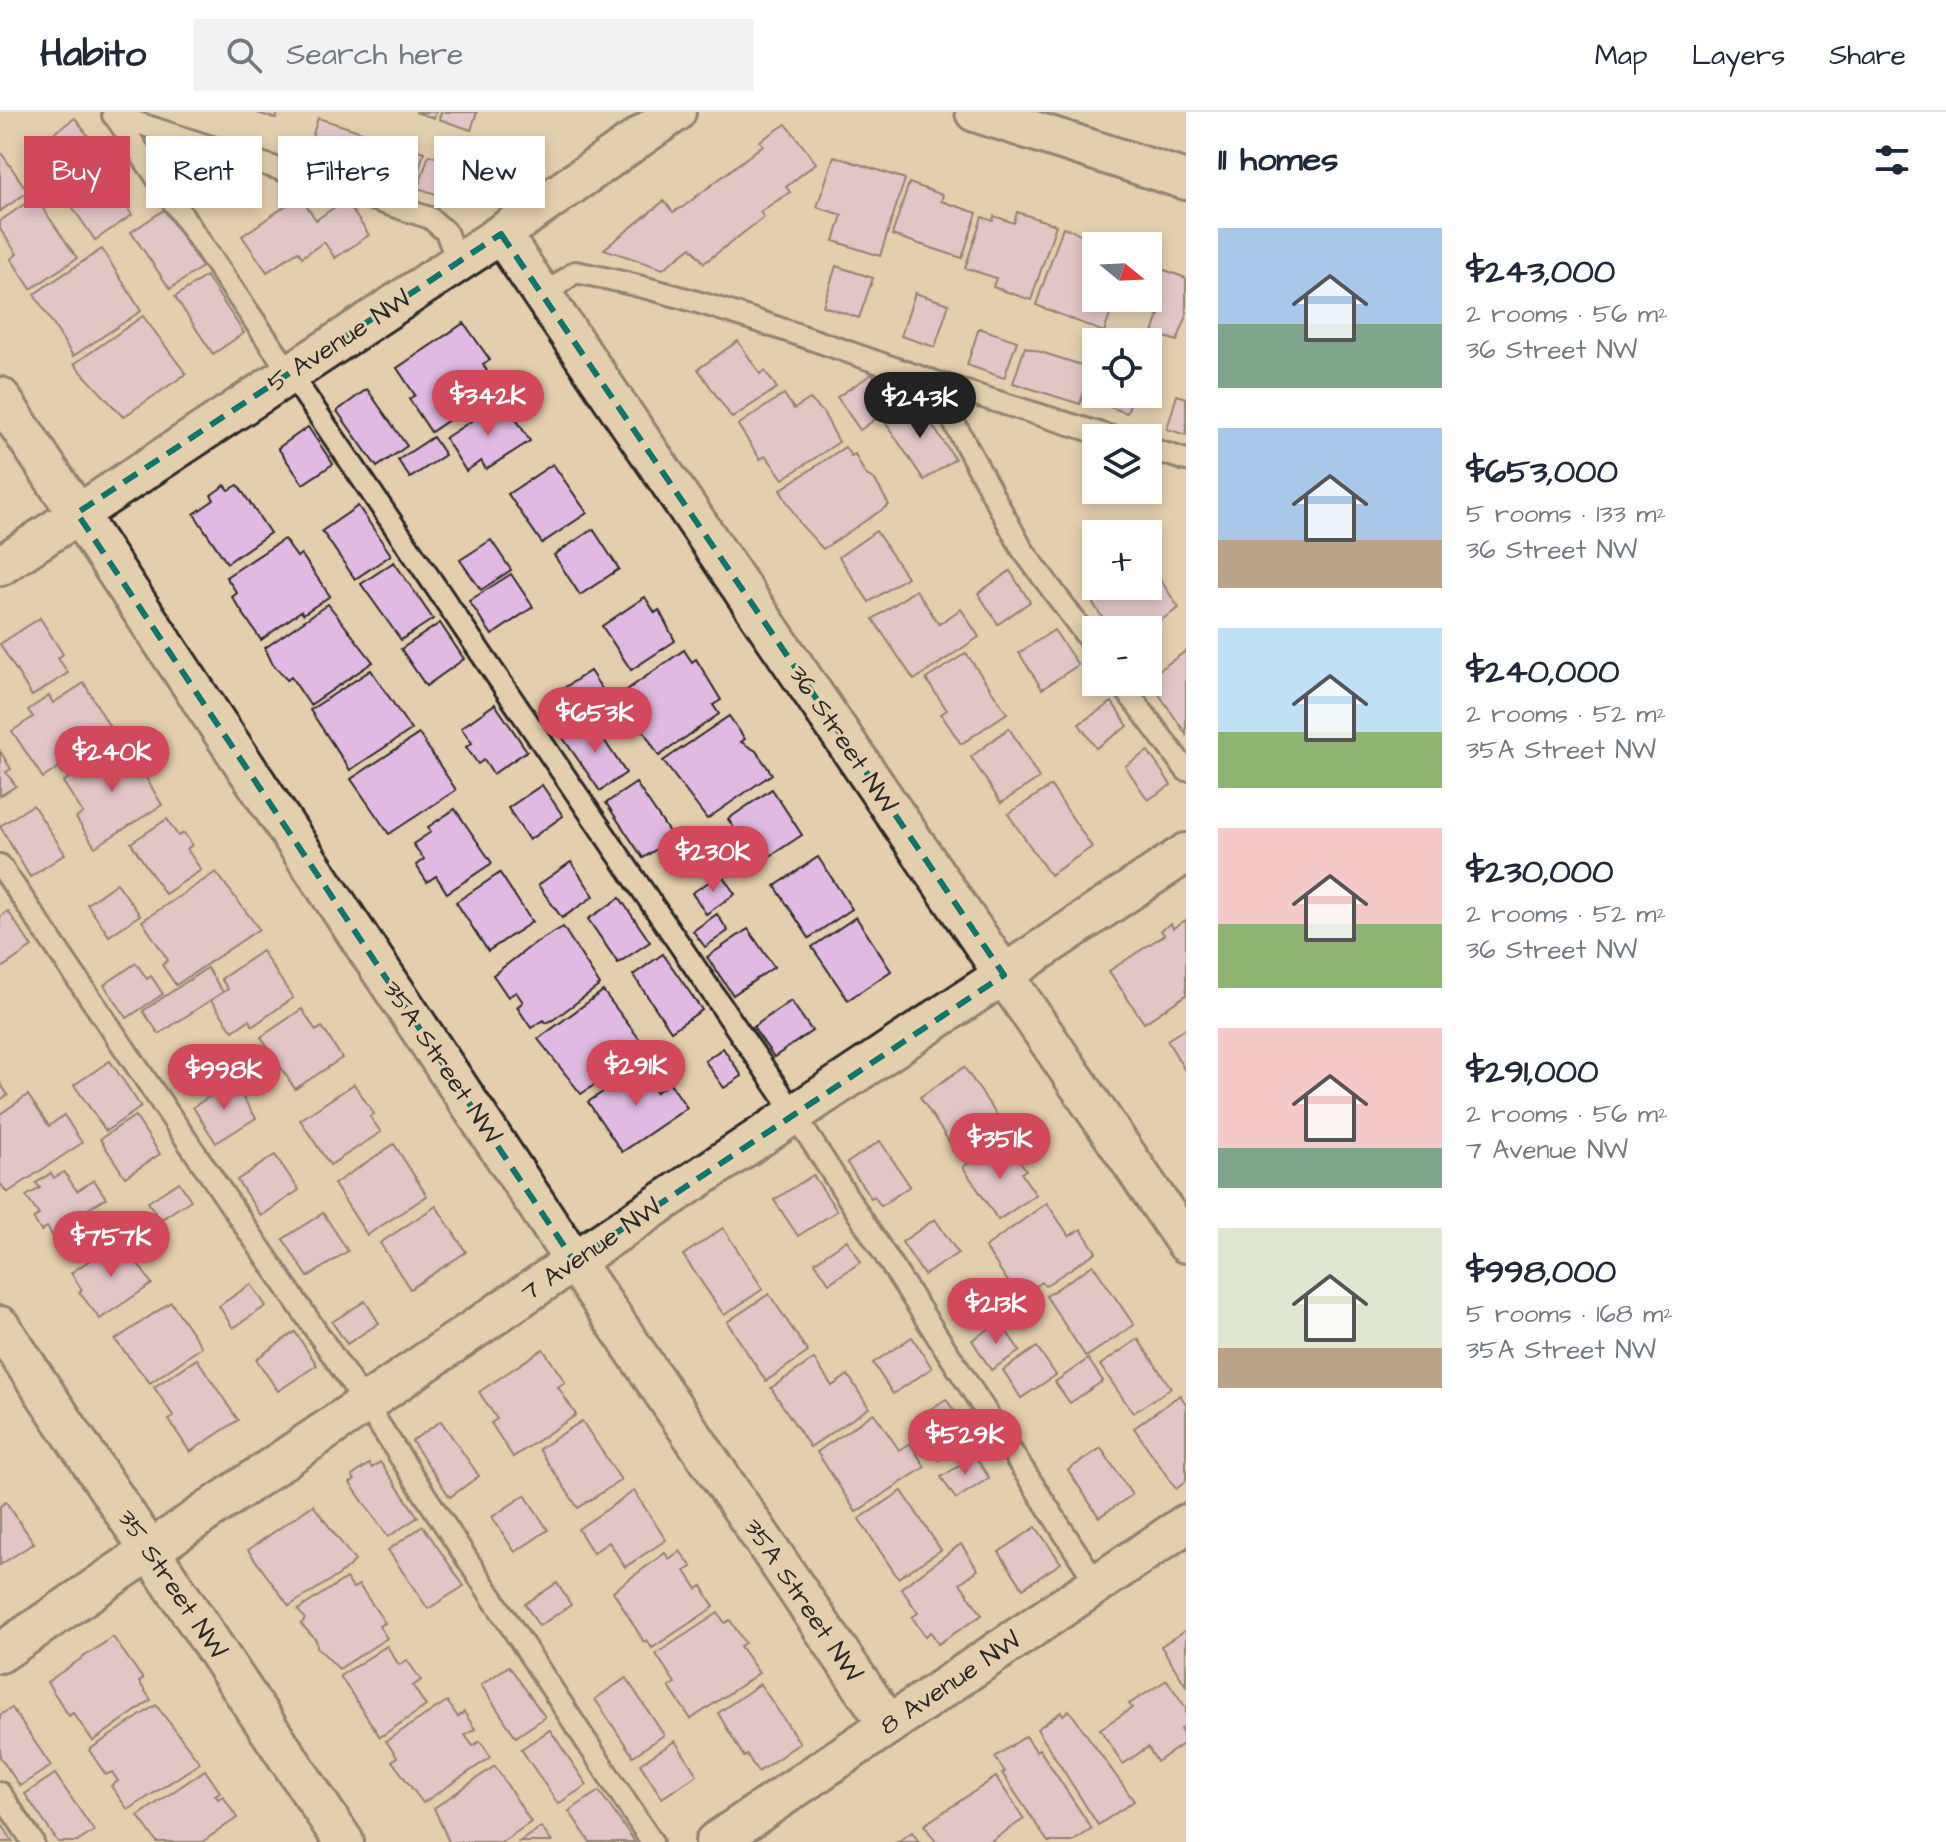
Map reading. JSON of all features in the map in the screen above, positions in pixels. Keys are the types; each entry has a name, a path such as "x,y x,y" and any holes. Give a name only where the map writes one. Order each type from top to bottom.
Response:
{"street":[{"name":"5 Avenue NW","path":"0,566 458,263 676,112"},
{"path":"975,112 1186,180"},
{"name":"36 Street NW","path":"501,234 1186,1243"},
{"name":"35A Street NW","path":"0,397 574,1261 888,1724"},
{"name":"7 Avenue NW","path":"0,1653 574,1261 1186,853"},
{"name":"35 Street NW","path":"0,1326 344,1842"},
{"name":"8 Avenue NW","path":"715,1842 1186,1524"}],"lane":[{"path":"110,114 430,218 446,232 458,263"},
{"path":"110,114 291,373 794,1115 1097,1584"},
{"path":"542,297 575,272 636,283 698,299 931,380 1082,428"},
{"path":"931,380 1022,549 1082,630"},
{"path":"1162,452 1186,460"},
{"path":"1130,696 1186,770"},
{"path":"0,865 365,1403 652,1842"},
{"path":"0,1793 33,1842"}],"highlighted area":[{"path":"501,234 1004,975 574,1261 77,513"}],"building":[{"path":"255,112 278,112 276,119"},
{"path":"415,112 436,112 434,118"},
{"path":"441,112 477,112 471,130 439,119"},
{"path":"75,118 88,136 50,136"},
{"path":"318,118 375,136 312,136"},
{"path":"786,124 816,163 786,187 790,192 760,212 764,217 704,263 691,247 663,269 604,249 664,201 673,212 683,207 763,145 760,141"},
{"path":"418,150 424,152 418,172"},
{"path":"0,151 24,186 24,195 0,211"},
{"path":"429,155 434,157 434,194 418,188"},
{"path":"834,156 905,179 880,256 834,241 842,215 817,207"},
{"path":"909,183 943,195 941,201 977,213 962,258 892,235"},
{"path":"24,205 24,208 43,208 77,258 31,289 11,259 17,254 0,229 0,221"},
{"path":"73,208 127,208 132,215 95,240"},
{"path":"283,208 308,208 316,220 333,208 350,208 369,235 335,258 324,242 302,257 298,251 267,272 242,236"},
{"path":"164,210 202,267 170,289 131,232"},
{"path":"1017,212 1056,225 1031,300 993,287 996,278 965,268 982,217 993,221 994,216 1014,223"},
{"path":"1063,227 1082,235 1082,312 1111,312 1105,328 1094,328 1036,305"},
{"path":"102,249 141,311 73,356 34,294"},
{"path":"836,266 873,278 859,318 823,306"},
{"path":"1162,269 1186,278 1186,318 1177,341 1162,336 1162,328 1155,328 1159,315 1149,312 1162,312"},
{"path":"206,276 244,333 213,354 175,297"},
{"path":"915,293 949,304 935,347 901,336"},
{"path":"143,316 186,374 123,417 74,364"},
{"path":"464,323 490,360 483,364 496,388 431,432 409,399 415,395 397,368"},
{"path":"979,328 1017,341 1004,378 967,365"},
{"path":"738,341 760,374 765,371 777,388 732,418 698,369"},
{"path":"1025,347 1082,365 1080,404 1013,383"},
{"path":"872,374 894,406 860,430 837,397"},
{"path":"367,389 407,446 377,467 337,411"},
{"path":"784,394 794,409 810,399 823,412 839,442 783,479 766,456 760,459 738,425"},
{"path":"1177,395 1186,398 1186,435 1167,429"},
{"path":"504,400 530,441 486,469 481,461 466,471 445,438"},
{"path":"916,401 955,459 924,480 885,422"},
{"path":"308,427 333,464 303,484 278,448"},
{"path":"433,437 445,455 410,478 398,460"},
{"path":"845,447 851,456 855,454 865,474 875,480 889,505 823,549 801,525 780,490"},
{"path":"553,464 587,513 542,543 508,494"},
{"path":"225,485 229,490 238,485 270,533 227,563 194,514 214,500 211,495"},
{"path":"358,506 391,555 355,579 322,531"},
{"path":"593,529 619,569 580,595 554,555"},
{"path":"876,531 907,577 869,602 839,557"},
{"path":"284,539 297,557 301,554 330,596 303,614 301,611 261,640 232,597 237,593 226,577"},
{"path":"491,540 511,570 481,590 460,560"},
{"path":"394,562 433,619 401,640 361,584"},
{"path":"1010,571 1030,602 998,624 978,593"},
{"path":"511,574 533,607 492,635 469,601"},
{"path":"1162,582 1179,608 1162,619 1162,616 1102,616 1092,602 1162,600"},
{"path":"916,590 939,624 961,609 979,637 914,680 873,619"},
{"path":"645,597 655,613 659,610 675,641 631,670 602,626"},
{"path":"328,604 373,662 310,705 291,677 287,680 273,665 265,648"},
{"path":"40,618 63,654 58,658 68,673 32,696 0,644"},
{"path":"440,623 464,659 426,686 401,649"},
{"path":"1054,630 1078,665 1042,689 1019,653"},
{"path":"684,650 692,662 696,659 721,700 713,705 719,714 659,756 621,694"},
{"path":"1186,651 1186,734 1160,696 1162,668"},
{"path":"966,653 1007,713 961,744 941,714 947,710 926,679"},
{"path":"371,670 411,730 350,770 310,710"},
{"path":"590,671 604,692 572,713 558,692"},
{"path":"84,683 112,731 96,742 101,749 62,773 59,767 43,778 12,731 33,717 28,710 49,696 53,703"},
{"path":"1112,702 1128,726 1096,748 1079,724"},
{"path":"495,704 527,751 493,774 484,760 478,764 466,747 472,743 461,728"},
{"path":"729,716 745,739 741,742 756,751 772,774 707,819 663,761"},
{"path":"590,719 626,773 600,791 563,738"},
{"path":"1009,728 1039,778 1001,803 971,757"},
{"path":"419,734 456,790 389,834 351,779"},
{"path":"124,740 162,805 95,847 76,818 83,813 63,782"},
{"path":"0,751 11,769 6,772 16,786 0,796"},
{"path":"1148,751 1171,785 1148,800 1125,766"},
{"path":"636,783 673,838 643,858 606,803"},
{"path":"542,785 563,816 529,840 508,808"},
{"path":"1051,786 1092,847 1050,875 1008,814"},
{"path":"772,789 802,835 758,864 728,819"},
{"path":"33,805 65,854 30,877 0,826"},
{"path":"455,809 492,863 447,893 436,876 427,882 416,865 424,859 413,844 431,832 428,827"},
{"path":"167,819 178,836 184,833 192,845 187,849 201,870 165,894 131,843"},
{"path":"818,857 852,909 809,938 775,886"},
{"path":"571,862 594,896 562,918 538,885"},
{"path":"216,872 259,929 176,985 162,965 168,960 142,921"},
{"path":"500,873 532,922 488,951 456,902"},
{"path":"721,874 735,894 706,914 692,893"},
{"path":"117,883 140,915 109,936 87,904"},
{"path":"620,898 650,942 618,963 588,919"},
{"path":"8,911 32,947 0,969 0,917"},
{"path":"717,914 728,931 705,947 693,931"},
{"path":"856,917 891,971 848,1000 812,947"},
{"path":"1186,920 1186,995 1144,1023 1109,971 1164,935 1161,930 1171,924 1173,928"},
{"path":"563,927 600,985 553,1020 546,1023 544,1020 531,1028 517,1007 523,1002 516,992 508,997 493,975 535,943"},
{"path":"748,929 774,967 733,995 707,957"},
{"path":"262,951 293,998 253,1026 249,1020 233,1031 211,1000 228,989 221,979"},
{"path":"663,954 702,1010 671,1031 633,975"},
{"path":"136,963 147,979 151,976 163,994 127,1018 104,985"},
{"path":"207,968 223,992 159,1034 143,1011"},
{"path":"603,991 647,1049 581,1094 538,1039"},
{"path":"791,1001 812,1031 774,1057 753,1027"},
{"path":"302,1009 316,1031 322,1027 342,1058 295,1089 261,1037"},
{"path":"1186,1028 1186,1072 1167,1040"},
{"path":"723,1048 742,1076 724,1088 705,1061"},
{"path":"110,1061 141,1107 106,1131 74,1085"},
{"path":"640,1067 656,1092 670,1083 687,1108 622,1152 588,1102"},
{"path":"964,1067 1003,1124 958,1155 920,1097"},
{"path":"233,1082 256,1118 216,1143 193,1107"},
{"path":"0,1083 8,1095 0,1100"},
{"path":"354,1084 374,1114 370,1117 381,1132 330,1165 300,1120"},
{"path":"28,1095 49,1126 64,1115 82,1143 7,1193 0,1183 0,1114"},
{"path":"135,1116 160,1154 125,1177 100,1139"},
{"path":"880,1141 910,1186 881,1206 874,1196 871,1198 847,1163"},
{"path":"1000,1142 1012,1160 1017,1157 1026,1170 1021,1173 1036,1195 998,1220 963,1167"},
{"path":"394,1144 427,1196 367,1235 334,1184"},
{"path":"275,1155 299,1190 261,1216 237,1180"},
{"path":"64,1172 77,1191 94,1180 106,1198 88,1209 98,1225 61,1249 47,1227 41,1231 33,1218 39,1215 26,1196 40,1188 36,1183 51,1173 54,1178"},
{"path":"813,1175 837,1211 798,1236 774,1200"},
{"path":"179,1182 191,1200 160,1220 148,1202"},
{"path":"1047,1203 1069,1236 1081,1229 1096,1252 1045,1286 1042,1282 1019,1298 985,1247"},
{"path":"436,1206 466,1252 410,1289 380,1243"},
{"path":"323,1213 348,1251 308,1277 283,1239"},
{"path":"935,1219 958,1253 924,1275 902,1242"},
{"path":"723,1228 763,1289 724,1315 683,1255"},
{"path":"121,1239 152,1284 100,1319 79,1292 82,1290 71,1273"},
{"path":"847,1240 861,1262 829,1283 815,1262"},
{"path":"1093,1265 1134,1325 1086,1357 1046,1296"},
{"path":"251,1284 266,1306 233,1328 219,1306"},
{"path":"769,1294 808,1352 766,1381 727,1322"},
{"path":"365,1301 379,1323 347,1344 332,1322"},
{"path":"171,1302 202,1347 150,1383 115,1340"},
{"path":"1000,1322 1020,1351 991,1370 972,1340"},
{"path":"295,1332 317,1365 278,1391 256,1359"},
{"path":"912,1337 932,1368 893,1394 873,1363"},
{"path":"1138,1339 1171,1388 1133,1413 1100,1365"},
{"path":"1037,1347 1056,1375 1021,1398 1003,1370"},
{"path":"543,1349 565,1382 558,1387 576,1415 513,1457 491,1423 497,1419 479,1392"},
{"path":"197,1359 238,1420 190,1452 169,1420 174,1417 154,1387"},
{"path":"814,1359 832,1386 848,1375 869,1408 810,1447 771,1388"},
{"path":"1088,1359 1103,1381 1070,1403 1055,1382"},
{"path":"1180,1395 1186,1404 1186,1481 1176,1489 1134,1428"},
{"path":"946,1399 972,1437 939,1460 912,1421"},
{"path":"874,1413 899,1450 910,1443 925,1467 856,1512 817,1452"},
{"path":"441,1421 479,1476 450,1497 412,1441"},
{"path":"582,1421 621,1480 578,1508 539,1449"},
{"path":"1101,1448 1132,1495 1099,1517 1068,1470"},
{"path":"975,1456 989,1478 956,1499 941,1477"},
{"path":"380,1462 418,1517 388,1537 350,1483 355,1480 352,1476 369,1464 372,1468"},
{"path":"634,1491 666,1540 625,1567 609,1542 593,1553 578,1529"},
{"path":"902,1491 941,1550 898,1578 859,1519"},
{"path":"525,1495 548,1530 515,1552 492,1517"},
{"path":"6,1502 34,1543 0,1565 0,1506"},
{"path":"313,1505 355,1561 339,1575 289,1606 248,1550"},
{"path":"423,1526 464,1586 428,1609 388,1550"},
{"path":"1036,1527 1061,1563 1023,1588 999,1552"},
{"path":"961,1544 978,1570 960,1583 982,1615 938,1644 931,1632 925,1636 912,1617 918,1613 901,1588"},
{"path":"680,1551 692,1567 685,1571 697,1589 702,1586 714,1607 652,1648 647,1640 644,1642 613,1591 665,1553 669,1559"},
{"path":"346,1578 353,1588 359,1585 385,1623 379,1626 387,1638 339,1669 317,1647 316,1640 301,1624 305,1619 298,1610"},
{"path":"557,1583 571,1605 539,1626 525,1604"},
{"path":"718,1613 725,1623 730,1620 745,1643 740,1646 759,1673 691,1719 669,1687 675,1683 656,1654"},
{"path":"1186,1630 1186,1686 1161,1646"},
{"path":"113,1637 143,1679 139,1682 151,1700 93,1741 73,1713 69,1716 47,1682"},
{"path":"387,1646 399,1665 407,1660 421,1680 413,1686 426,1706 380,1737 340,1676"},
{"path":"509,1666 545,1717 516,1737 481,1685"},
{"path":"626,1678 664,1735 633,1756 595,1699"},
{"path":"1167,1680 1186,1708 1186,1725 1181,1729 1186,1742 1157,1762 1148,1747 1123,1764 1100,1729 1132,1708 1129,1704"},
{"path":"760,1684 800,1743 758,1772 747,1755 744,1757 718,1713"},
{"path":"447,1701 458,1717 464,1712 475,1729 465,1735 473,1746 480,1741 491,1757 423,1803 392,1761 397,1757 386,1741"},
{"path":"156,1705 200,1763 128,1810 111,1786 118,1781 112,1772 106,1775 89,1750"},
{"path":"12,1708 51,1766 20,1786 0,1757 0,1715"},
{"path":"1069,1710 1134,1801 1098,1825 1037,1729"},
{"path":"550,1730 587,1785 558,1804 521,1749"},
{"path":"1026,1736 1036,1751 1039,1749 1092,1829 1072,1842 1048,1842 1002,1773 1005,1772 995,1757"},
{"path":"675,1741 697,1775 662,1798 640,1764"},
{"path":"495,1766 531,1822 502,1842 449,1842 434,1808"},
{"path":"205,1770 220,1792 215,1795 218,1799 223,1796 237,1818 202,1842 157,1842 138,1816"},
{"path":"55,1774 94,1831 77,1842 58,1842 25,1794"},
{"path":"996,1777 1024,1819 989,1842 936,1842 924,1825"},
{"path":"599,1791 635,1842 590,1842 569,1811"},
{"path":"0,1821 13,1842 0,1842"},
{"path":"541,1827 552,1842 519,1842"},
{"path":"912,1832 919,1842 897,1842"}]}
